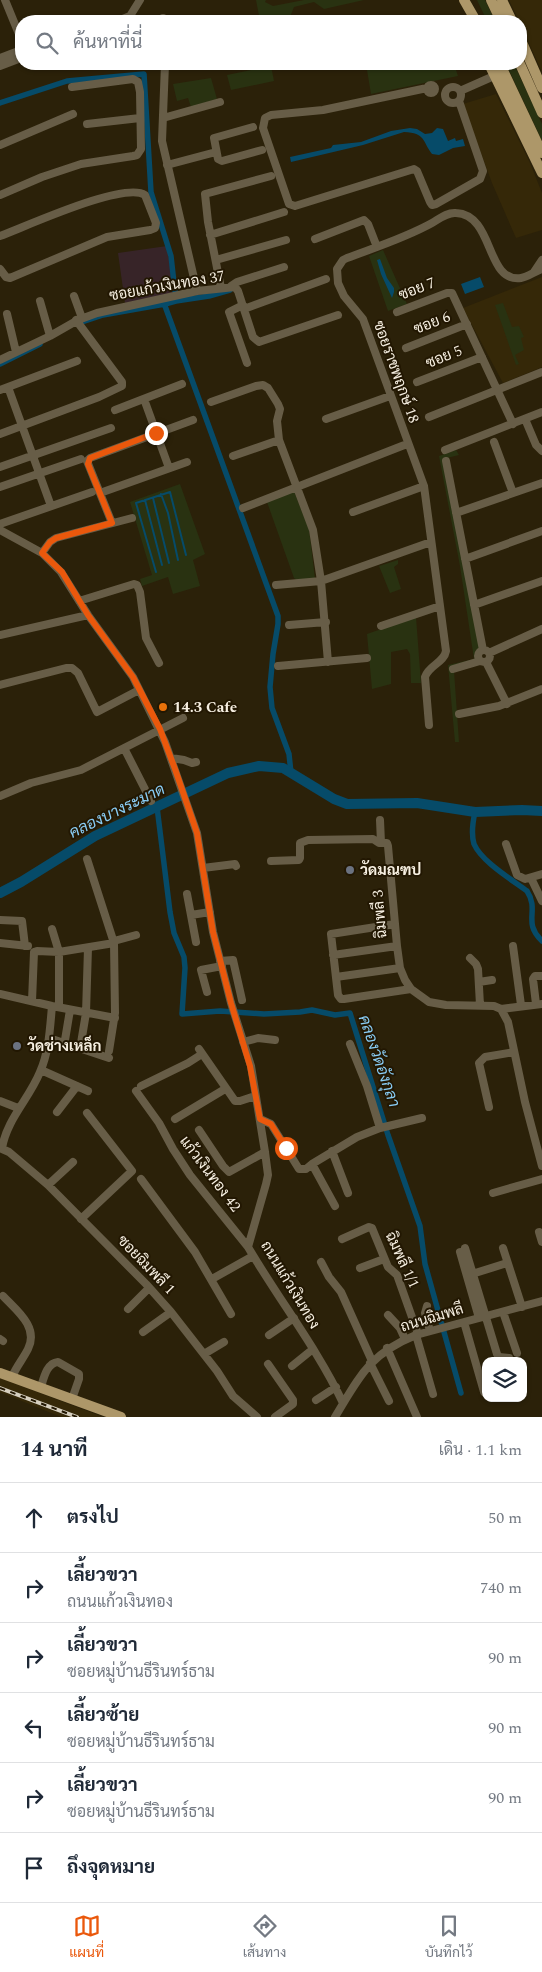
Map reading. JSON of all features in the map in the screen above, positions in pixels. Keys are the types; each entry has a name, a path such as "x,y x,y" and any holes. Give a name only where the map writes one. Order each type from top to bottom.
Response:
{"main road":[{"path":"462,0 468,15"},
{"path":"462,0 472,15"},
{"path":"472,0 478,15"},
{"path":"491,0 497,15"},
{"path":"496,0 502,15"},
{"path":"502,0 509,15"},
{"path":"527,54 542,88"},
{"path":"492,70 542,172"},
{"path":"503,70 542,153"},
{"path":"523,70 542,113"},
{"path":"0,1373 121,1417"}],"street":[{"path":"5,0 15,24"},
{"path":"131,15 140,0"},
{"path":"0,58 15,52"},
{"path":"0,66 15,60"},
{"path":"165,70 162,141 197,291"},
{"path":"460,91 494,76"},
{"path":"0,195 42,177 81,164 137,154 141,149 139,85 133,79 72,87"},
{"path":"452,87 460,91 459,101 483,170 480,179 432,205 417,171 414,169 295,206 289,204 263,128 265,118 271,115 323,110 431,89 445,92 452,87"},
{"path":"445,92 444,97 447,102 452,104 459,101"},
{"path":"163,118 220,102"},
{"path":"0,146 73,114"},
{"path":"87,124 140,118"},
{"path":"253,126 215,137 213,140 218,159 222,161 262,150"},
{"path":"167,165 216,152"},
{"path":"221,288 210,235 206,194 271,176"},
{"path":"0,236 91,201 108,196 135,193 145,195 156,223 155,228 150,230 107,237 10,278 6,277 0,269"},
{"path":"210,235 284,212"},
{"name":"ซอยราชพฤกษ์ 18","path":"429,725 425,673 443,659 446,651 424,486 363,319 341,292 337,269 343,260 422,229 446,215 458,213 466,214 479,225 494,261 501,270 516,278 523,278 538,270 542,260"},
{"path":"315,239 364,220 368,224 376,247"},
{"path":"216,260 286,240"},
{"path":"231,286 237,282 284,266"},
{"path":"247,363 229,312 326,279"},
{"name":"ซอยแก้วเงินทอง 37","path":"0,360 78,320 97,313 197,291 231,286 235,287 238,291 254,337 259,342 338,315"},
{"name":"ซอย 7","path":"397,312 447,292 452,294 467,324"},
{"path":"0,434 99,397 122,386 122,382 82,331 74,296"},
{"path":"40,301 50,336"},
{"path":"7,314 16,352"},
{"path":"467,324 513,424"},
{"name":"ซอย 6","path":"406,348 467,324"},
{"name":"ซอย 5","path":"417,382 482,357"},
{"path":"51,506 22,426 4,388 77,361"},
{"path":"429,417 542,372"},
{"path":"115,410 182,384"},
{"path":"211,402 256,386 263,386 268,388 280,409 277,421 279,440 313,530 326,622 328,662"},
{"path":"326,419 390,396"},
{"path":"144,399 170,468"},
{"path":"445,450 542,412"},
{"path":"525,419 536,445 542,451"},
{"path":"112,523 96,493 88,464 90,458 193,420"},
{"path":"0,467 111,428"},
{"path":"233,456 279,440"},
{"path":"494,442 513,493"},
{"path":"243,508 408,444"},
{"path":"0,487 81,459"},
{"path":"446,461 474,605 486,652"},
{"path":"0,524 187,462"},
{"path":"456,513 542,483"},
{"path":"354,512 424,486"},
{"path":"42,553 50,542 56,538 132,518"},
{"name":"ถนนแก้วเงินทอง","path":"0,530 42,553 62,572 88,615 121,659 160,729 193,819 221,963 250,1066 260,1119 268,1174 248,1247 276,1294 294,1318 344,1403"},
{"path":"465,559 542,531"},
{"path":"276,585 321,581 431,542"},
{"path":"474,605 542,581"},
{"path":"79,601 134,584 137,585 140,592 146,638 159,663"},
{"path":"381,626 440,606"},
{"path":"0,636 88,615"},
{"path":"289,625 326,622"},
{"path":"506,704 478,654 542,629"},
{"path":"278,666 367,658"},
{"path":"453,669 483,661"},
{"path":"0,685 72,668 78,673 97,712 139,690"},
{"path":"459,714 506,704 542,689"},
{"path":"0,796 30,783 81,770 183,718"},
{"path":"124,748 151,801"},
{"path":"171,758 192,763 196,762"},
{"path":"271,861 298,860 300,858 300,843 308,840 372,839 381,843 380,820"},
{"name":"ฉิมพลี 3","path":"381,843 386,843 388,846 400,968 411,989 429,1002 446,1005 480,1005 501,1008 539,1004"},
{"path":"506,844 517,875 525,879 542,874"},
{"path":"49,1038 109,1054 115,1018 114,942 87,860"},
{"path":"203,868 235,864 236,866"},
{"path":"531,878 542,901"},
{"path":"187,894 196,942"},
{"path":"191,915 210,912"},
{"path":"0,920 22,921 28,946 0,943"},
{"path":"395,924 332,934 338,995 341,999 344,999 411,989"},
{"path":"1,1148 9,1125 18,1108 30,1092 41,1070 49,1038 56,1007 59,952 52,929"},
{"path":"32,1001 34,952 59,952 88,948 136,936"},
{"path":"334,955 397,946"},
{"path":"513,946 521,1005"},
{"path":"81,1043 86,1013 88,948"},
{"path":"470,958 477,966 480,1005"},
{"path":"207,992 201,970 233,960 242,1000"},
{"path":"336,977 400,968"},
{"path":"539,1004 533,978 535,976 542,976"},
{"path":"479,982 492,980"},
{"path":"0,994 115,1018"},
{"path":"501,1008 508,1022 542,1166"},
{"path":"65,1040 70,1010"},
{"path":"243,1042 258,1038 275,1040"},
{"path":"350,1044 383,1127"},
{"name":"แก้วเงินทอง 42","path":"225,1088 200,1051 138,1089 190,1175 248,1247"},
{"path":"489,1107 479,1064 485,1057 514,1052"},
{"path":"41,1070 88,1091"},
{"path":"57,1112 77,1086"},
{"path":"176,1119 225,1088 237,1102 255,1096"},
{"path":"0,1101 18,1108"},
{"path":"81,1218 132,1171 87,1113"},
{"path":"260,1119 271,1124 299,1169 306,1169 357,1137 383,1127 422,1118"},
{"path":"199,1130 229,1172 265,1152"},
{"name":"ซอยฉิมพลี 1","path":"1,1148 48,1185 149,1288 171,1312 204,1354 233,1396 256,1417"},
{"path":"332,1151 348,1193"},
{"path":"48,1185 73,1162"},
{"path":"312,1164 334,1206"},
{"path":"141,1179 184,1235 212,1279 231,1314"},
{"path":"493,1193 542,1179"},
{"name":"ฉิมพลี 1/1","path":"342,1238 371,1228 388,1267 397,1276 417,1335 433,1394"},
{"path":"539,1232 542,1242"},
{"path":"503,1248 522,1307"},
{"path":"482,1318 472,1274 463,1250 482,1318 499,1357"},
{"path":"212,1279 254,1256"},
{"path":"360,1268 384,1259"},
{"path":"321,1262 329,1277 342,1292 389,1401"},
{"path":"472,1274 508,1263"},
{"path":"128,1309 149,1288"},
{"path":"3,1296 30,1326 32,1332 32,1340 28,1349 12,1377"},
{"name":"ถนนฉิมพลี","path":"335,1417 371,1362 387,1348 405,1339 430,1331 541,1303"},
{"path":"426,1306 426,1319 430,1331"},
{"path":"143,1332 171,1312"},
{"path":"503,1312 517,1353"},
{"path":"388,1315 400,1328 405,1339"},
{"path":"270,1335 294,1318"},
{"path":"464,1322 482,1385"},
{"path":"204,1354 224,1342"},
{"path":"387,1348 417,1417"},
{"path":"292,1366 312,1349"},
{"path":"41,1387 49,1367 52,1363 58,1362 79,1374 80,1379 72,1399"},
{"path":"268,1364 293,1404 275,1417"},
{"path":"316,1400 336,1387"}],"shaded area":[{"path":"509,0 542,0 542,72 527,39 527,15 516,15"},
{"path":"496,94 530,163 542,193 542,230 516,238 492,183 463,104"},
{"path":"167,246 174,293 125,303 118,253"},
{"path":"542,277 542,367 503,383 463,308"},
{"path":"0,1378 103,1417 62,1417 56,1415 0,1392"}],"green space":[{"path":"256,0 266,0 265,2 273,6 304,0 364,0 324,9 314,2 294,7 291,15 259,15"},
{"path":"477,0 485,0 492,15 484,15"},
{"path":"251,70 272,70 274,81 231,90 227,75"},
{"path":"367,70 456,70 458,76 371,94"},
{"path":"509,70 517,70 542,124 542,141"},
{"path":"211,78 217,99 191,107 188,98 177,101 173,84"},
{"path":"383,250 407,304 388,311 369,256"},
{"path":"503,303 512,327 519,326 524,337 521,338 524,350 515,355 519,364 516,365 495,305"},
{"path":"456,450 459,455 443,459 480,649 475,662 454,671 459,742 455,742 448,665 474,659 460,566 439,456"},
{"path":"180,484 205,554 193,560 200,586 173,594 168,577 142,586 140,579 152,575 130,502"},
{"path":"294,491 309,529 315,579 297,580 294,578 267,502"},
{"path":"398,560 398,564 394,567 401,589 390,593 379,566"},
{"path":"416,617 421,683 411,683 410,654 407,649 391,652 391,684 372,689 367,634"}],"water":[{"path":"410,128 417,129 425,134 432,133 437,128 443,129 448,141 455,138 456,141 463,139 465,146 453,148 439,155 432,154 420,136 404,132 363,145 291,162 290,157 331,148 333,145 361,142 391,131"},
{"path":"380,259 387,278 394,288 392,298 381,274 377,260"},
{"path":"480,277 484,287 465,294 461,284"}],"waterway":[{"path":"0,103 67,81 144,74 151,192 171,256 176,301 165,304 165,306 278,616 270,687 272,708 289,754 291,773"},
{"path":"176,301 209,296 230,290"},
{"path":"79,323 103,315 165,304"},
{"path":"0,364 40,344"},
{"path":"156,572 136,503 170,492 186,555"},
{"path":"161,494 168,513 178,560"},
{"path":"153,498 169,563"},
{"path":"145,500 162,565"},
{"name":"คลองบางระมาด","path":"0,893 95,836 228,773 259,766 283,768 334,799 347,804 417,803 475,812 542,811"},
{"name":"คลองวัดอังกุลา","path":"157,807 170,912 174,933 184,957 182,1014 220,1011 264,1014 312,1010 335,1015 350,1013 388,1135 420,1226 425,1264 461,1393"},
{"path":"475,812 472,832 474,844 490,864 527,891 531,898 533,928 542,941"}],"railway":[{"path":"0,1388 77,1417"}],"place":[{"name":"14.3 Cafe","path":"163,707"},
{"name":"วัดมณฑป","path":"350,870"},
{"name":"วัดช่างเหล็ก","path":"17,1046"}],"route":[{"path":"156,433 90,458 88,464 112,523 56,538 50,542 42,553 62,572 88,615 121,659 133,677 160,729 197,833 213,932 231,1003 250,1066 260,1119 266,1120 271,1124 286,1148"}]}
